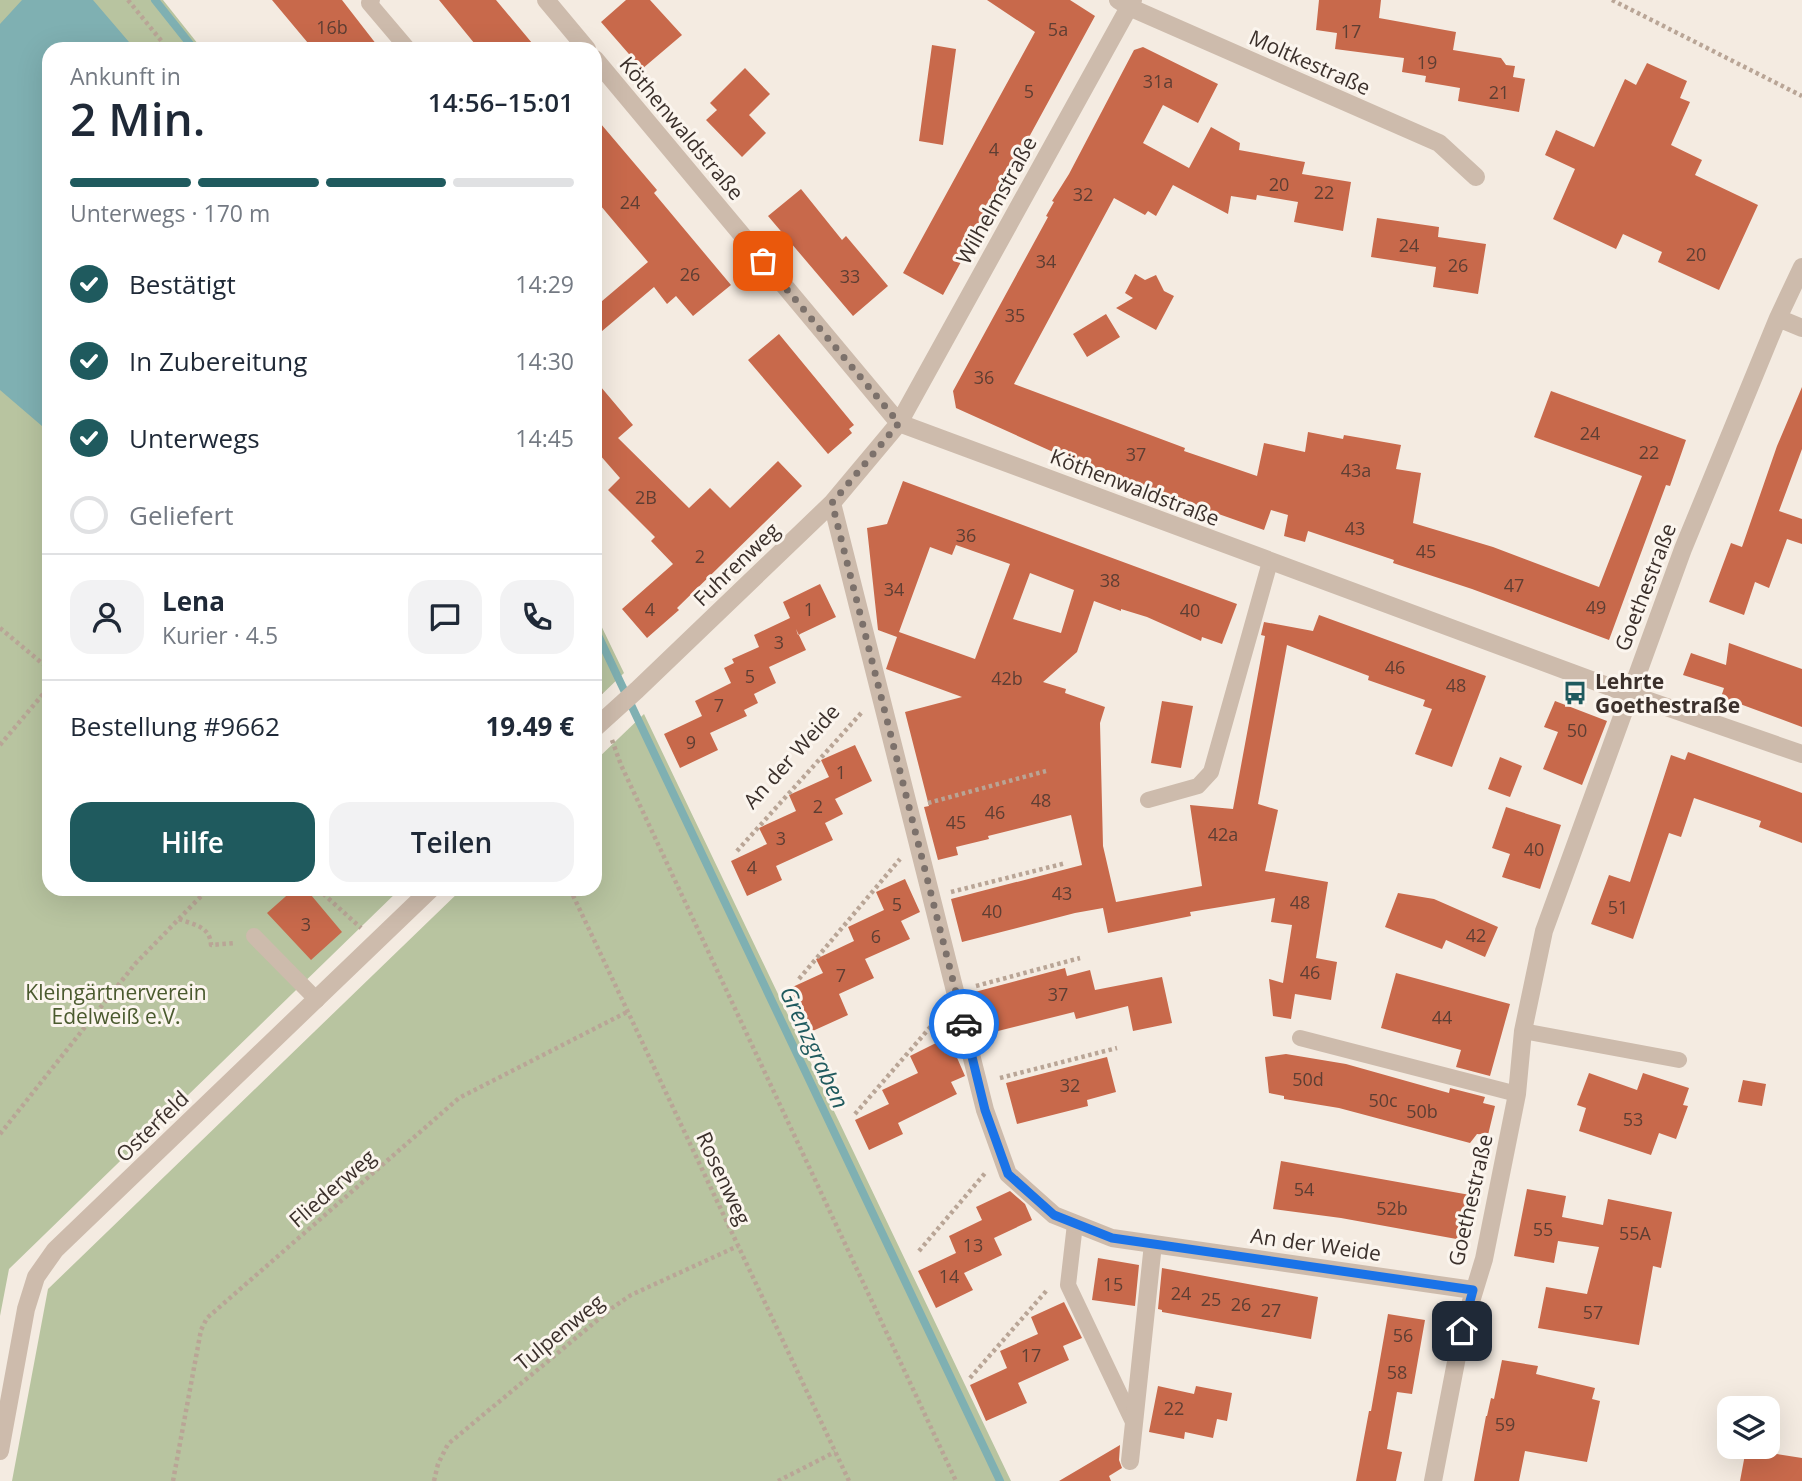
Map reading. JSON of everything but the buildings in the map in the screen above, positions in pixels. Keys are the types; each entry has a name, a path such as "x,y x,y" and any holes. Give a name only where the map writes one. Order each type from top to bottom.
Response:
{"street":[{"path":"546,0 581,42"},
{"name":"Moltkestraße","path":"1127,2 1439,144 1476,177"},
{"name":"Wilhelmstraße","path":"899,423 1127,2"},
{"name":"Köthenwaldstraße","path":"602,67 899,423 1629,695 1802,754"},
{"name":"Goethestraße","path":"1433,1481 1462,1331 1483,1259 1517,1094 1523,1031 1544,931 1683,549 1778,318 1802,267"},
{"path":"1778,318 1802,327"},
{"name":"Fuhrenweg","path":"605,718 832,503 899,423"},
{"name":"An der Weide","path":"832,503 979,1084 1008,1174 1054,1215 1112,1238 1473,1290"},
{"name":"Osterfeld","path":"0,1451 26,1309 36,1277 55,1250 423,896"},
{"path":"1130,1461 1153,1244"}],"lane":[{"path":"372,0 369,2 402,42"},
{"path":"1148,800 1198,786 1214,767 1270,562"},
{"path":"254,936 317,1000"},
{"path":"1523,1031 1679,1060"},
{"path":"1300,1038 1517,1094"},
{"path":"1076,1224 1068,1285 1134,1424"}],"path":[{"path":"128,0 162,42"},
{"path":"1612,0 1802,96"},
{"path":"0,628 42,663"},
{"name":"An der Weide","path":"737,850 880,692"},
{"path":"0,745 42,695"},
{"path":"605,718 621,765 956,1481"},
{"path":"909,808 1046,771"},
{"path":"799,979 917,839"},
{"path":"932,897 1066,863"},
{"path":"0,1134 135,964 201,896"},
{"path":"326,896 376,942"},
{"name":"Rosenweg","path":"573,896 849,1481"},
{"path":"179,919 202,927 211,937 211,945 244,942 254,936"},
{"path":"855,1114 956,994 1080,958"},
{"name":"Fliederweg","path":"173,1481 201,1330 208,1318 459,1098 629,1011"},
{"path":"979,1084 1117,1048"},
{"path":"919,1251 1001,1154"},
{"name":"Tulpenweg","path":"434,1481 438,1464 448,1444 612,1308 631,1295 738,1246"},
{"path":"970,1378 1071,1263"},
{"path":"778,1481 835,1452"}],"green space":[{"name":"Kleingärtnerverein Edelweiß e.V.","path":"0,0 163,0 196,42 42,42 42,896 393,896 9,1269 0,1316"},
{"path":"602,627 624,673 602,694"},
{"path":"644,714 1011,1481 12,1481 48,1289 455,896 602,896 602,754"}],"water":[{"path":"22,0 93,0 129,42 42,42 42,426 0,390 0,24"}],"waterway":[{"name":"Grenzgraben","path":"155,0 188,42"},
{"name":"Grenzgraben","path":"602,644 1000,1481"}],"way so far":[{"path":"763,261 899,423 832,503 964,1024"}],"place":[{"name":"Lehrte Goethestraße","path":"1575,693"}],"route":[{"path":"964,1024 985,1110 1008,1174 1054,1215 1112,1238 1473,1290 1462,1331"}]}
